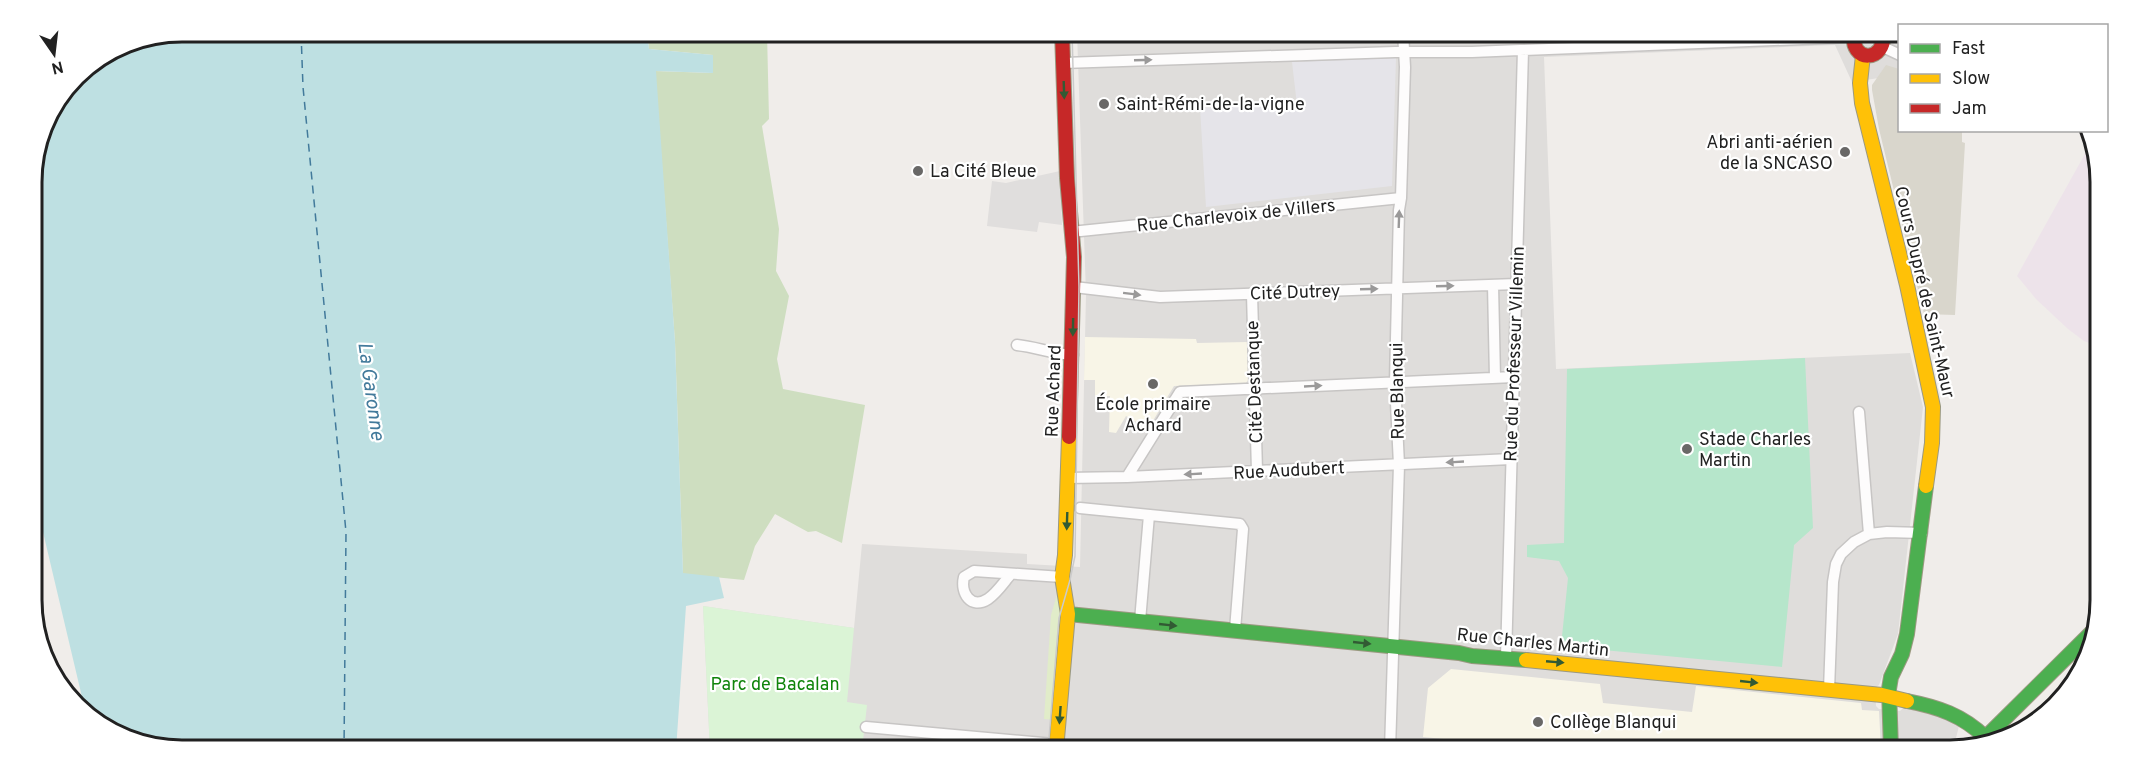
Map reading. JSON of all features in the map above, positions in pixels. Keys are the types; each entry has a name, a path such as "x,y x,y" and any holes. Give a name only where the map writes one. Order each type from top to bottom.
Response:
{"street":[{"name":"Rue Achard","path":"1058,740 1068,614 1062,577 1065,555 1074,287 1067,178 1062,42"},
{"name":"Rue Blanqui","path":"1390,740 1399,465 1395,382 1405,76 1403,42"},
{"path":"1063,63 1523,50 1688,42"},
{"path":"1853,42 1853,46 1863,55 1874,54 1884,42"},
{"path":"1882,47 1898,55"},
{"name":"Rue du Professeur Villemin","path":"1506,658 1523,50"},
{"name":"Cours Dupré de Saint-Maur","path":"1863,55 1860,83 1862,103 1907,285 1933,407 1932,443 1922,533 1907,634 1902,654 1891,677 1889,696 1891,740"},
{"name":"Rue Charlevoix de Villers","path":"1071,232 1401,198"},
{"name":"Cité Dutrey","path":"1074,287 1160,297 1516,284"},
{"path":"1493,285 1495,378"},
{"name":"Cité Destanque","path":"1252,294 1257,471"},
{"path":"1017,345 1073,355"},
{"path":"1127,477 1180,392 1514,377"},
{"path":"1859,412 1869,534"},
{"name":"Rue Audubert","path":"1067,478 1511,459"},
{"path":"1080,508 1240,524 1243,529 1235,630"},
{"path":"1140,621 1149,515"},
{"path":"1829,690 1833,582 1836,564 1846,548 1869,534 1922,533"},
{"path":"1011,574 1062,577"},
{"name":"Rue Charles Martin","path":"1068,614 1889,696 1940,707 1976,727 1980,736"},
{"path":"1987,735 2084,640"},
{"path":"866,727 1006,740"}],"shaded area":[{"path":"1077,42 1898,42 1898,75 1852,82 1835,45 1544,57 1556,369 1910,353 1923,407 1898,634 1879,685 1875,688 1876,706 1879,709 1900,711 1903,708 1909,709 1944,718 1959,726 1956,738 1954,740 710,740 703,606 854,628 862,544 1027,554 1027,564 1080,567 1086,294"},
{"path":"1396,58 1392,186 1206,207 1200,108 1297,105 1292,62"},
{"path":"1886,65 1898,69 1898,132 1962,132 1962,142 1965,143 1955,315 1924,314 1879,129 1872,85"},
{"path":"2086,151 2090,182 2090,343 2068,329 2036,299 2017,276"},
{"path":"1060,171 1062,225 1039,222 1037,232 987,226 992,181 1006,183"},
{"name":"École primaire Achard","path":"1085,337 1196,339 1197,343 1247,342 1248,380 1246,383 1174,386 1148,429 1126,416 1116,433 1109,432 1110,396 1095,396 1095,380 1084,380"},
{"path":"1451,669 1600,684 1603,703 1692,712 1696,686 1861,703 1862,710 1879,711 1880,740 1454,740 1423,737 1428,688"},
{"path":"939,734 1005,740 939,740"}],"green space":[{"path":"648,42 767,42 769,119 762,126 779,229 776,271 789,296 777,359 783,389 865,405 842,543 816,531 808,532 775,514 755,546 744,580 683,574 675,342 655,71 712,73 713,55 649,49"},
{"name":"Stade Charles Martin","path":"1805,358 1813,528 1794,545 1782,667 1561,646 1568,578 1559,561 1527,557 1527,545 1564,543 1567,369"},
{"path":"1058,591 1064,605 1054,720 1044,719 1051,615"},
{"name":"Parc de Bacalan","path":"703,606 854,628 847,702 867,705 863,740 710,740"}],"water":[{"name":"La Garonne","path":"172,42 648,42 649,49 713,55 713,73 656,71 675,342 683,573 719,577 724,598 686,606 677,740 172,740 137,733 120,726 82,697 42,528 42,172 47,145 56,120 82,84 104,66 128,53"}],"ferry route":[{"path":"301,42 303,87 346,532 344,740"}],"tram line":[{"path":"1049,740 1059,618 1075,556 1079,287 1072,42"}],"traffic: fast":[{"path":"1891,740 1889,689 1891,677 1902,654 1907,634 1926,486"},
{"path":"1068,614 1526,660"},
{"path":"1989,734 2084,640"},
{"path":"1907,701 1949,713 1984,736"}],"traffic: slow":[{"path":"1863,55 1860,83 1862,103 1907,285 1933,407 1932,443 1926,486"},
{"path":"1057,740 1068,614 1062,577 1065,555 1069,437"},
{"path":"1526,660 1882,695 1907,701"}],"traffic: jam":[{"path":"1062,42 1067,178 1074,257 1069,437"},
{"path":"1854,42 1857,50 1868,56 1879,50 1883,42"}],"place":[{"name":"Saint-Rémi-de-la-vigne","path":"1104,104"},
{"name":"Abri anti-aérien de la SNCASO","path":"1845,152"},
{"name":"La Cité Bleue","path":"918,171"},
{"name":"École primaire Achard","path":"1153,384"},
{"name":"Stade Charles Martin","path":"1687,449"},
{"name":"Collège Blanqui","path":"1538,722"}]}
